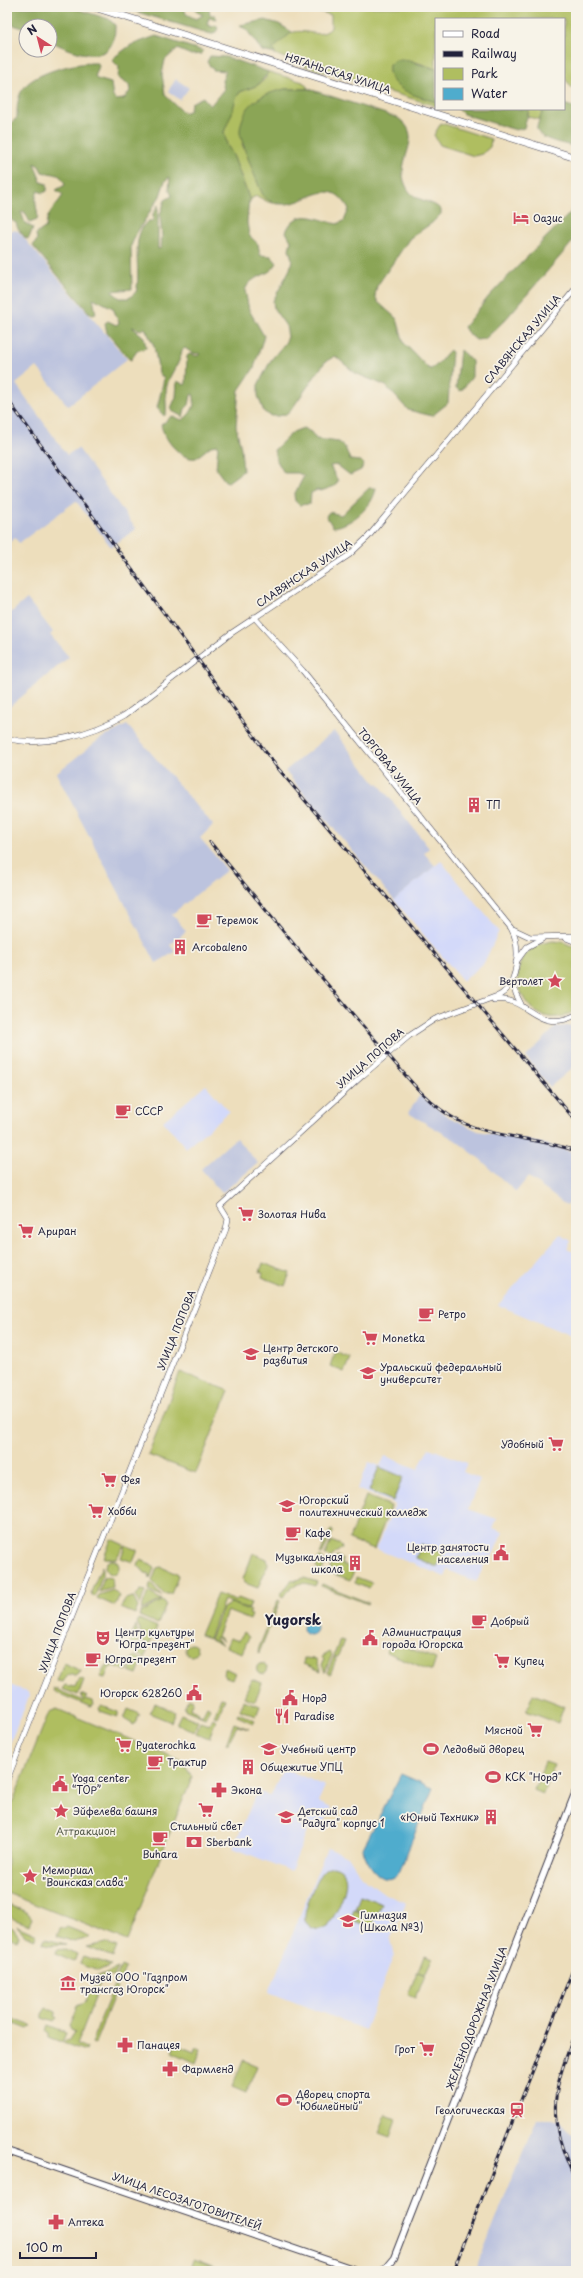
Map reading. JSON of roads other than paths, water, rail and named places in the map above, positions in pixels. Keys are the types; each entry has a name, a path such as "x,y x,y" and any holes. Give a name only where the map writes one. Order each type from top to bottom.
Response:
{"highway":[{"name":"НЯГАНЬСКАЯ УЛИЦА","path":"94,7 576,158"}],"main road":[{"name":"ЖЕЛЕЗНОДОРОЖНАЯ УЛИЦА","path":"383,2271 394,2258 576,1791"},
{"name":"УЛИЦА ЛЕСОЗАГОТОВИТЕЛЕЙ","path":"7,2151 359,2271"}],"street":[{"name":"СЛАВЯНСКАЯ УЛИЦА","path":"7,738 32,742 88,732 115,720 254,617 349,555 363,543 576,288"},
{"name":"ТОРГОВАЯ УЛИЦА","path":"254,617 303,671 511,928"},
{"path":"511,928 525,936 576,936"},
{"path":"511,928 517,942 513,976 516,994 526,1009"},
{"path":"514,967 527,948 547,937"},
{"path":"558,937 576,942"},
{"path":"489,1000 507,990 513,976"},
{"path":"489,1000 511,1000 536,1016 547,1020 565,1020 576,1015"},
{"name":"УЛИЦА ПОПОВА","path":"7,1780 205,1283 228,1219 220,1206 362,1076 409,1036 435,1019 489,1000"}],"water":[{"path":"307,1621 313,1621 317,1625 317,1631 313,1635 307,1635 303,1631 303,1625"},
{"path":"401,1774 433,1788 399,1873 393,1878 387,1879 381,1877 371,1867 364,1854 363,1848"}],"railway":[{"path":"7,399 276,766 576,1121"},
{"path":"210,842 334,993 414,1085 435,1105 446,1114 473,1127 502,1135 562,1146 576,1151"},
{"path":"453,2271 576,1962"},
{"path":"576,2031 561,2072 555,2106 556,2122 560,2140 566,2159 576,2181"}],"place":[{"name":"Оазис","path":"521,218"},
{"name":"ТП","path":"474,805"},
{"name":"Теремок","path":"204,920"},
{"name":"Arcobaleno","path":"180,947"},
{"name":"Вертолет","path":"555,981"},
{"name":"СССР","path":"123,1111"},
{"name":"Золотая Нива","path":"246,1214"},
{"name":"Ариран","path":"26,1231"},
{"name":"Ретро","path":"426,1314"},
{"name":"Monetka","path":"370,1338"},
{"name":"Центр детского развития","path":"251,1354"},
{"name":"Уральский федеральный университет","path":"368,1373"},
{"name":"Удобный","path":"556,1444"},
{"name":"Фея","path":"109,1480"},
{"name":"Югорский политехнический колледж","path":"287,1506"},
{"name":"Хобби","path":"96,1511"},
{"name":"Кафе","path":"293,1533"},
{"name":"Центр занятости населения","path":"501,1553"},
{"name":"Музыкальная школа","path":"355,1563"},
{"name":"Добрый","path":"479,1621"},
{"name":"Центр культуры \"Югра-презент\"","path":"103,1638"},
{"name":"Администрация города Югорска","path":"370,1638"},
{"name":"Югра-презент","path":"93,1659"},
{"name":"Купец","path":"502,1661"},
{"name":"Югорск 628260","path":"194,1693"},
{"name":"Норд","path":"290,1698"},
{"name":"Paradise","path":"282,1716"},
{"name":"Мясной","path":"535,1730"},
{"name":"Pyaterochka","path":"124,1745"},
{"name":"Учебный центр","path":"269,1749"},
{"name":"Ледовый дворец","path":"431,1749"},
{"name":"Трактир","path":"155,1762"},
{"name":"Общежитие УПЦ","path":"248,1767"},
{"name":"КСК \"Норд\"","path":"493,1777"},
{"name":"Yoga center “TOP”","path":"60,1784"},
{"name":"Экона","path":"219,1790"},
{"name":"Стильный свет","path":"206,1810"},
{"name":"Эйфелева башня","path":"61,1811"},
{"name":"Детский сад \"Радуга\" корпус 1","path":"286,1817"},
{"name":"«Юный Техник»","path":"491,1817"},
{"name":"Buhara","path":"160,1838"},
{"name":"Sberbank","path":"194,1842"},
{"name":"Мемориал \"Воинская слава\"","path":"30,1876"},
{"name":"Гимназия (Школа №3)","path":"348,1921"},
{"name":"Музей ООО \"Газпром трансгаз Югорск\"","path":"68,1983"},
{"name":"Панацея","path":"125,2045"},
{"name":"Грот","path":"427,2049"},
{"name":"Фармленд","path":"170,2069"},
{"name":"Дворец спорта \"Юбилейный\"","path":"284,2100"},
{"name":"Геологическая","path":"517,2110"},
{"name":"Аптека","path":"56,2222"}],"district":[{"name":"Yugorsk","path":"293,1620"}],"park label":[{"name":"Аттракцион","path":"86,1831"}]}
